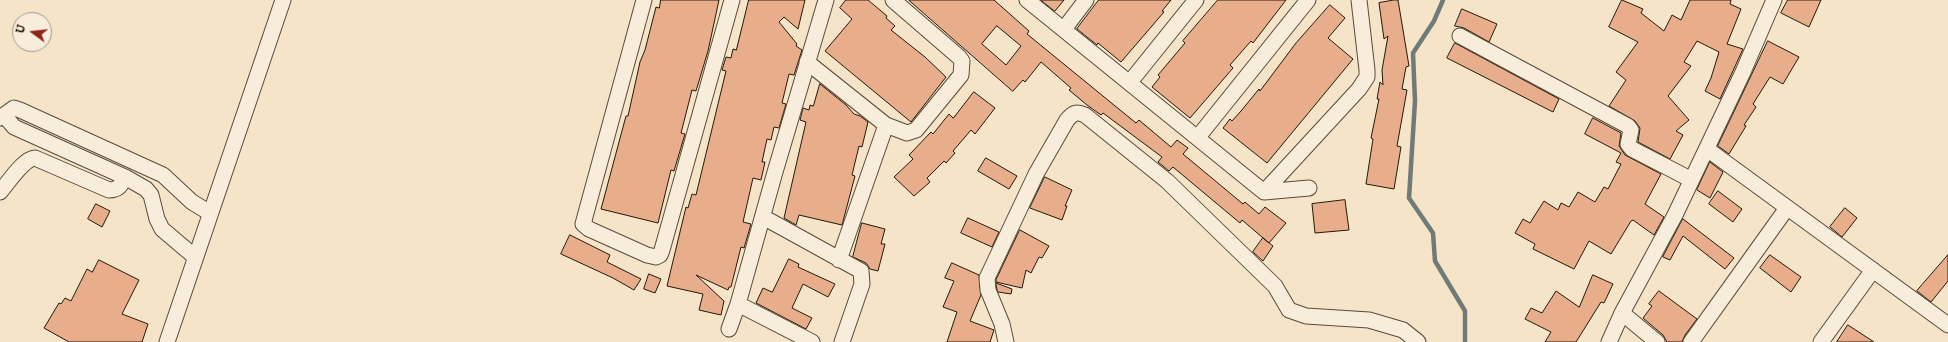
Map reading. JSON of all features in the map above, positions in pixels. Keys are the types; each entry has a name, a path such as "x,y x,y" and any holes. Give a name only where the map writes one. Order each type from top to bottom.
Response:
{"street":[{"path":"167,342 282,0"},
{"path":"644,0 583,224 589,229 647,255 656,257 660,255 662,250 732,0"},
{"path":"729,328 738,304 826,0"},
{"path":"807,62 886,125 907,133 916,130 961,74 963,69 962,61 893,0"},
{"path":"1028,0 1264,192 1309,188"},
{"path":"1064,29 1086,0"},
{"path":"1130,82 1196,0"},
{"path":"1198,137 1308,0"},
{"path":"1264,192 1359,89 1367,77 1358,0"},
{"path":"1609,342 1622,314 1675,215 1690,179 1707,149 1774,0"},
{"path":"1460,36 1628,126 1630,130 1628,144 1632,149 1690,179"},
{"path":"195,258 162,229 157,219 151,195 146,189 126,177 14,127 2,116 14,108 20,110 164,175 192,202 210,213"},
{"path":"1006,342 1002,324 988,290 987,278 1036,174 1067,120 1073,113 1079,112 1085,115 1167,181 1275,286 1289,310 1306,316 1369,320 1403,330 1418,342"},
{"path":"839,260 886,125"},
{"path":"1707,149 1948,325"},
{"path":"0,192 22,166 31,158 35,158 56,166 109,190 116,189 121,186 126,177"},
{"path":"151,195 168,178"},
{"path":"1691,342 1787,208"},
{"path":"763,217 861,271 863,279 842,342"},
{"path":"1821,342 1873,270"},
{"path":"738,304 812,342"},
{"path":"1622,314 1657,342"}],"building":[{"path":"661,0 719,0 708,51 696,91 692,90 681,133 685,134 674,171 671,170 658,223 601,209 626,116 628,116 640,62 645,50 656,7 659,8"},
{"path":"749,0 805,0 798,29 784,17 779,22 797,44 796,46 802,50 794,75 789,74 782,103 786,104 779,128 774,127 771,140 767,139 762,162 765,162 761,180 753,178 743,222 751,224 744,248 741,247 731,287 729,287 728,290 696,275 724,301 721,315 699,310 703,294 667,286 686,207 688,208 692,194 696,195 726,71 722,70 726,57 731,58 733,49 736,50"},
{"path":"846,0 868,0 887,16 886,18 895,26 891,30 925,57 946,77 911,122 825,51 852,19 840,8"},
{"path":"909,0 994,0 1029,31 1027,34 1136,123 1139,120 1171,147 1177,140 1188,148 1183,154 1243,204 1245,202 1259,214 1265,207 1286,223 1269,243 1242,220 1240,223 1173,167 1169,171 1158,162 1162,157 1103,113 1101,115 1087,105 1069,90 1071,88 1041,62 1025,82 1023,80 1013,91","holes":["997,26 1021,46 1006,65 982,44"]},
{"path":"1041,0 1064,0 1055,11"},
{"path":"1099,0 1171,0 1162,11 1164,12 1121,62 1098,43 1097,45 1077,29"},
{"path":"1218,0 1286,0 1253,43 1251,41 1230,65 1233,68 1190,118 1152,87 1160,77 1158,75 1185,43 1183,41"},
{"path":"1398,0 1409,66 1406,67 1402,89 1407,90 1397,146 1401,147 1394,189 1366,184 1373,139 1371,138 1379,99 1377,99 1380,82 1383,85 1382,70 1388,36 1384,39 1379,3"},
{"path":"1622,0 1643,9 1641,13 1664,31 1672,15 1681,20 1690,0 1731,0 1730,4 1741,9 1727,44 1743,49 1720,99 1705,91 1711,78 1719,52 1697,41 1684,62 1691,66 1668,96 1689,120 1676,131 1683,135 1670,159 1638,142 1640,128 1635,121 1609,106 1626,80 1616,72 1638,42 1609,27"},
{"path":"1788,0 1821,0 1809,27 1781,13"},
{"path":"1330,5 1345,18 1328,38 1353,59 1267,163 1223,128 1230,119 1232,121 1259,89 1260,91 1296,43"},
{"path":"1462,9 1497,24 1489,42 1464,28 1455,26"},
{"path":"1768,41 1799,57 1783,84 1770,77 1753,104 1756,107 1744,125 1746,126 1729,154 1718,146"},
{"path":"1455,43 1559,99 1553,112 1447,58"},
{"path":"820,84 846,105 854,114 860,116 868,122 862,147 859,146 852,175 855,176 842,225 799,215 796,225 784,218 806,122 800,120 803,108 809,110 810,105 813,106"},
{"path":"974,92 995,108 975,134 971,130 953,151 955,153 946,163 944,161 927,178 930,182 914,196 894,177 913,159 909,155 931,132 933,134 949,114 953,118"},
{"path":"1593,118 1621,133 1619,146 1625,155 1661,174 1645,204 1664,217 1654,235 1633,220 1631,221 1611,254 1589,241 1574,269 1533,249 1535,244 1515,233 1523,219 1530,223 1544,201 1558,210 1561,203 1569,207 1578,192 1595,202 1604,187 1608,189 1621,164 1616,162 1621,153 1585,134"},
{"path":"986,158 1017,176 1009,189 978,171"},
{"path":"1710,162 1723,172 1710,198 1697,190"},
{"path":"1045,177 1072,190 1065,206 1067,206 1062,220 1030,208"},
{"path":"1718,191 1742,209 1733,222 1709,204"},
{"path":"1345,200 1349,230 1315,233 1312,204"},
{"path":"96,204 110,211 102,227 88,219"},
{"path":"1845,208 1857,218 1842,237 1830,227"},
{"path":"968,218 999,232 992,247 961,233"},
{"path":"1683,219 1734,258 1725,269 1683,236 1670,260 1663,257"},
{"path":"862,223 885,229 881,244 885,244 878,271 870,269 866,263 853,257"},
{"path":"1020,230 1049,246 1042,258 1039,257 1031,273 1026,270 1022,288 996,282"},
{"path":"570,235 610,255 607,262 641,279 634,290 613,278 561,254"},
{"path":"1263,238 1273,246 1263,261 1253,252"},
{"path":"1770,255 1801,277 1791,292 1760,268"},
{"path":"1948,255 1948,281 1931,302 1917,291"},
{"path":"789,259 799,264 798,267 835,284 828,297 803,284 792,308 812,318 806,329 756,303 763,288 772,292"},
{"path":"99,260 139,280 122,314 148,324 142,342 69,342 44,328 59,303 61,304 65,298 71,301 87,269 92,272"},
{"path":"952,263 979,275 981,295 970,321 994,330 990,342 947,342 957,312 943,307 954,281 945,278"},
{"path":"649,274 661,279 655,293 644,289"},
{"path":"1593,275 1613,284 1604,303 1601,302 1576,342 1545,342 1551,332 1525,319 1531,308 1542,313 1556,291 1579,307"},
{"path":"996,283 1012,289 1011,294 998,292"},
{"path":"1659,291 1697,319 1685,335 1682,342 1667,342 1663,335 1643,318 1652,306 1649,304"},
{"path":"1848,325 1874,342 1837,342"}],"waterway":[{"path":"1443,0 1434,21 1413,53 1415,101 1409,198 1433,233 1435,261 1465,311 1465,342"}]}
